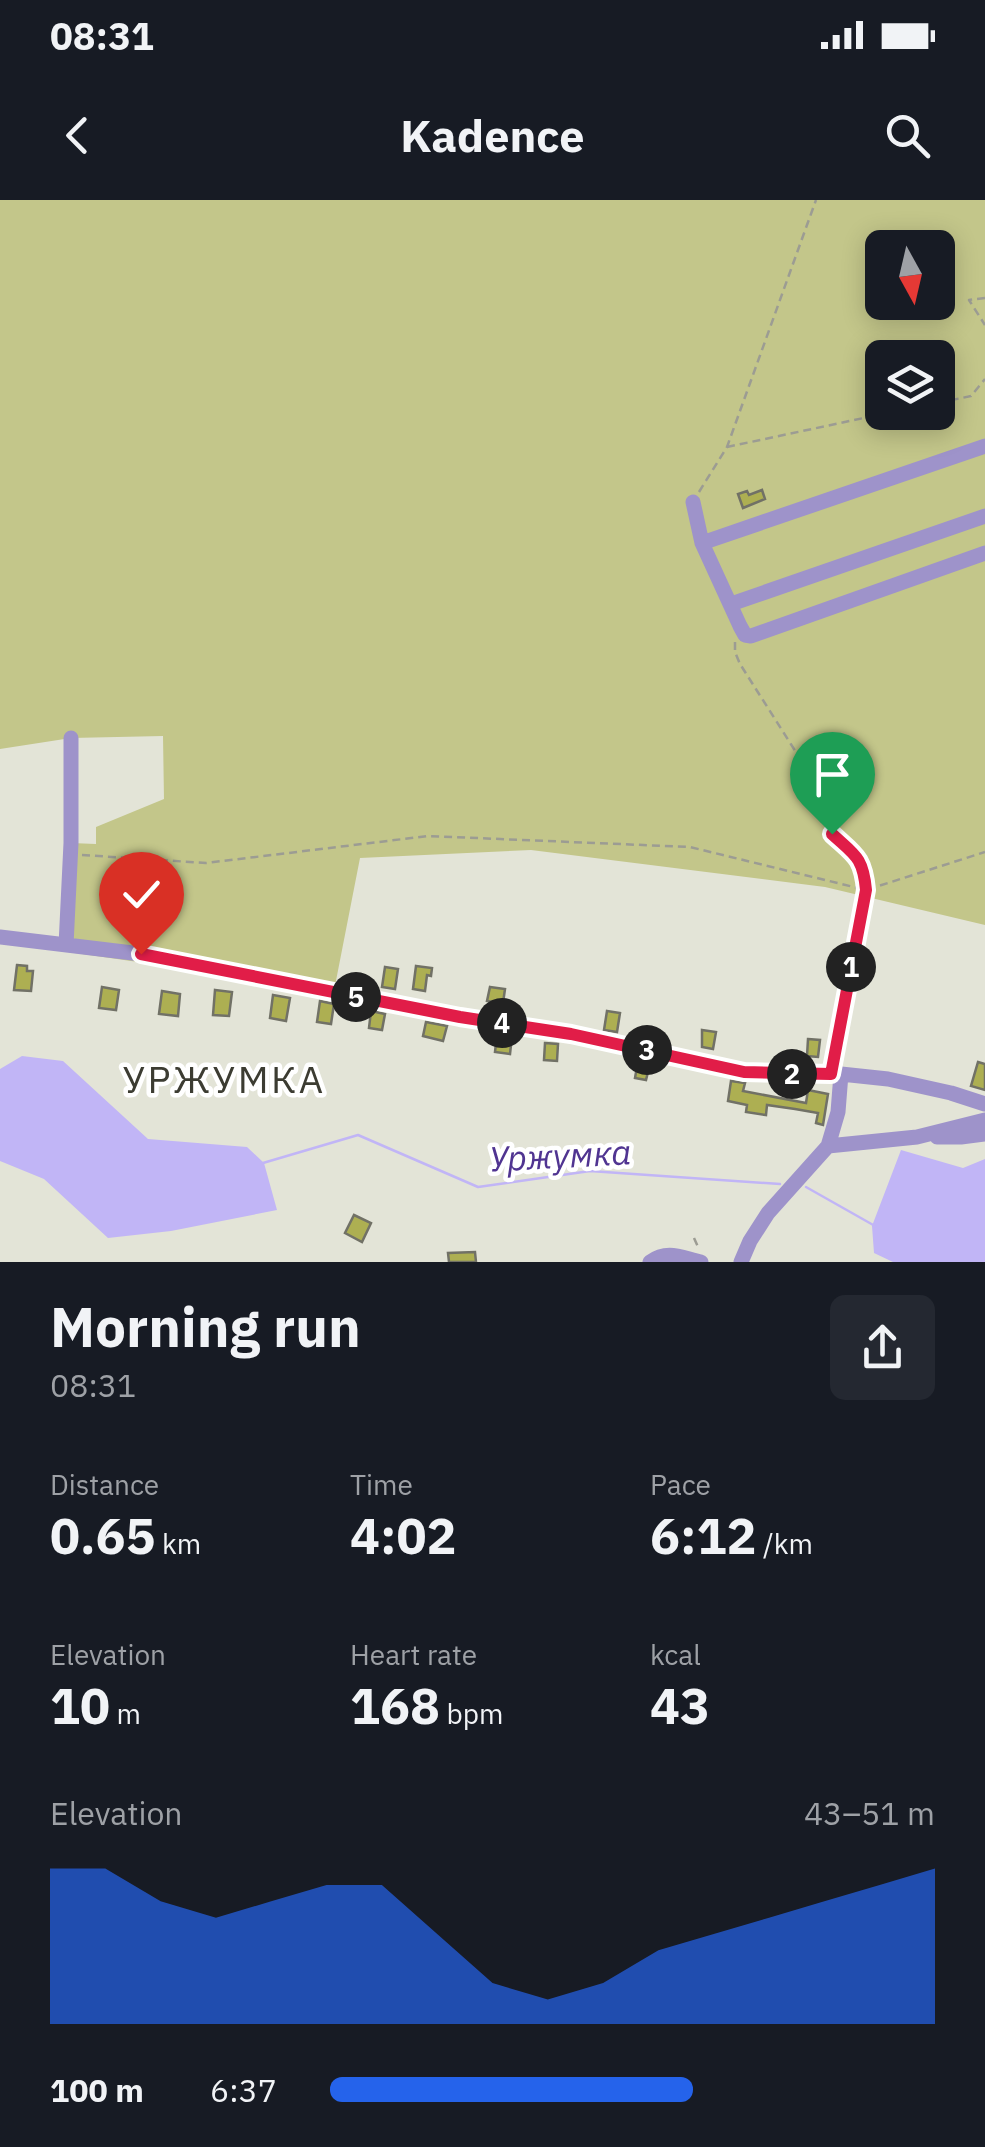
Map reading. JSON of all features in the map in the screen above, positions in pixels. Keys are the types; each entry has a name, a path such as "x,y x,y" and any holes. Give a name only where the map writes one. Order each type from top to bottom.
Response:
{"street":[{"path":"702,543 985,446"},
{"path":"693,502 702,543 740,626 750,636 985,553"},
{"path":"731,604 985,516"},
{"path":"66,945 71,738"},
{"path":"0,937 141,954 460,1017 571,1034 744,1072 888,1079 985,1104"},
{"path":"741,1262 768,1213 828,1146 838,1112 836,1074"},
{"path":"828,1146 918,1136 985,1120"},
{"path":"918,1136 985,1134"},
{"path":"650,1262 656,1257 678,1254 701,1262"}],"path":[{"path":"693,502 727,447 816,200"},
{"path":"985,298 969,300 985,326"},
{"path":"955,399 971,396 985,380"},
{"path":"727,447 865,418"},
{"path":"740,626 735,652 794,748 816,815 864,869 866,890 836,1074"},
{"path":"70,854 206,864 428,836 652,845 690,847 866,890 985,852"}],"green space":[{"path":"0,200 985,200 985,925 825,887 531,850 360,858 333,996 68,952 71,843 96,844 96,827 164,799 163,736 71,738 0,749"}],"shaded area":[{"path":"22,1056 63,1061 148,1139 247,1147 264,1163 277,1210 171,1231 108,1238 44,1179 0,1161 0,1069"},
{"path":"901,1150 963,1168 985,1159 985,1262 893,1262 874,1253 872,1226"}],"building":[{"path":"762,490 765,499 743,508 738,494"},
{"path":"17,965 33,971 31,991 14,990"},
{"path":"416,966 432,968 425,991 413,989"},
{"path":"385,967 398,969 395,989 382,987"},
{"path":"102,987 119,990 116,1010 99,1008"},
{"path":"490,987 505,989 503,1003 487,1001"},
{"path":"215,990 232,992 229,1016 213,1015"},
{"path":"162,991 180,994 178,1016 159,1014"},
{"path":"273,995 290,998 286,1021 270,1018"},
{"path":"320,1001 334,1004 331,1024 317,1022"},
{"path":"371,1011 385,1014 382,1030 369,1028"},
{"path":"607,1011 620,1013 617,1032 604,1030"},
{"path":"426,1022 447,1026 443,1041 423,1036"},
{"path":"702,1030 716,1032 713,1049 702,1047"},
{"path":"497,1034 512,1036 510,1054 495,1052"},
{"path":"808,1039 820,1040 818,1057 807,1056"},
{"path":"545,1043 558,1044 557,1061 544,1060"},
{"path":"638,1061 650,1064 646,1080 635,1078"},
{"path":"978,1062 985,1064 985,1090 971,1086"},
{"path":"731,1081 745,1083 743,1091 806,1103 808,1090 828,1094 823,1125 816,1123 818,1113 795,1109 767,1105 766,1115 746,1112 747,1105 728,1101"},
{"path":"354,1215 371,1223 362,1242 345,1233"},
{"path":"475,1252 476,1262 449,1262 448,1253"}],"waterway":[{"name":"Уржумка","path":"263,1163 358,1135 478,1187 590,1171 780,1184"},
{"name":"Уржумка","path":"806,1187 875,1226"}],"district":[{"name":"УРЖУМКА","path":"224,1078"}],"route":[{"path":"141,954 460,1017 571,1034 744,1072 831,1074 866,890 860,860 832,834"}]}
